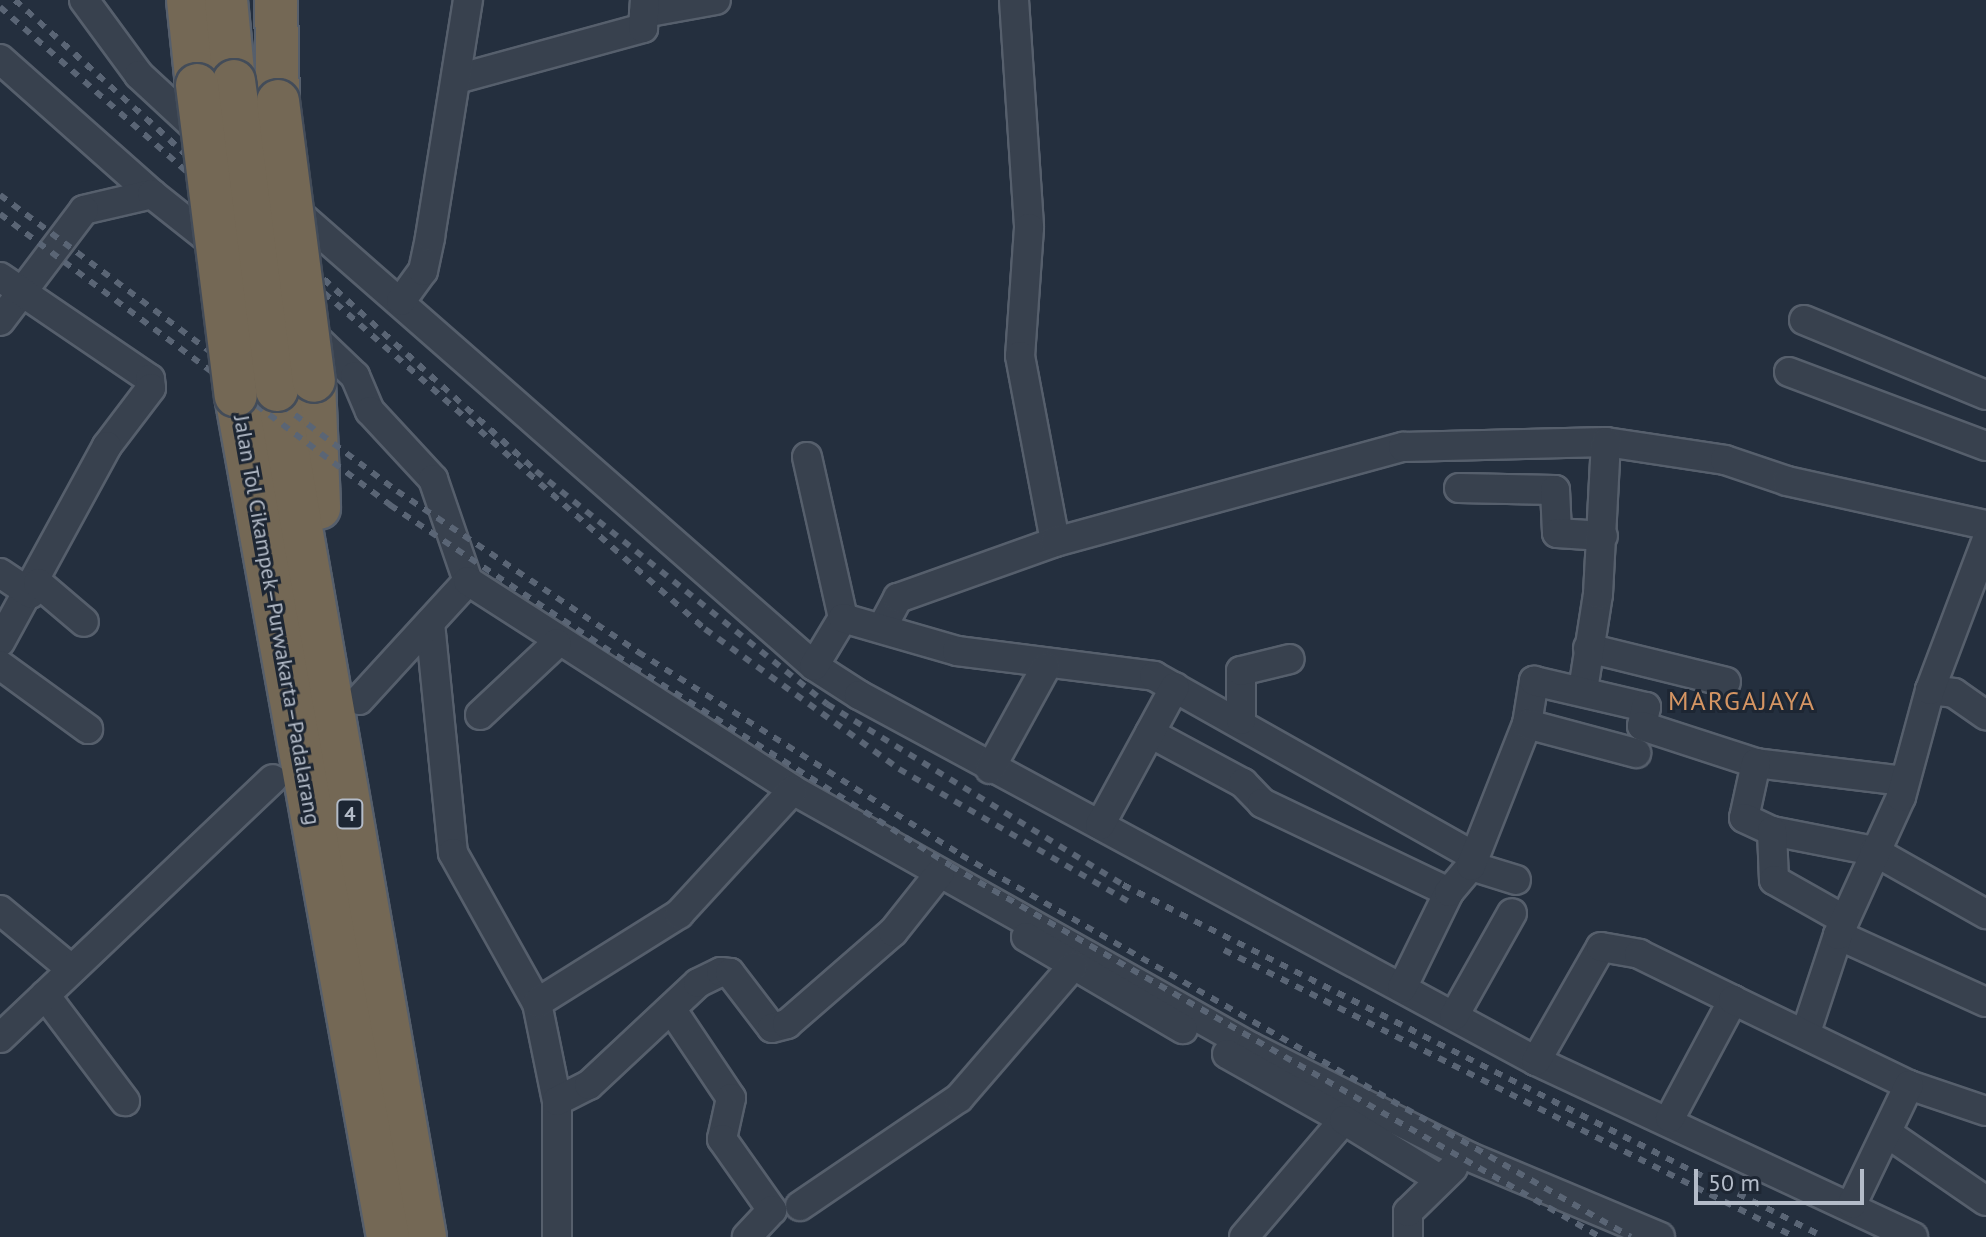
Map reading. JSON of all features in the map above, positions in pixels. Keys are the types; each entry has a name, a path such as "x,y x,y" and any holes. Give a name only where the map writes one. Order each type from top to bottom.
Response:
{"highway":[{"name":"Jalan Tol Cikampek–Purwakarta–Padalarang","path":"188,0 216,83 276,389 343,691 425,1237"},
{"name":"Jalan Tol Cikampek–Purwakarta–Padalarang","path":"216,83 226,0"},
{"path":"276,0 276,389"},
{"name":"Jalan Tol Cikampek–Purwakarta–Padalarang","path":"276,389 388,1237"}],"street":[{"path":"84,0 171,109 401,301 814,666 990,769 1100,825 1536,1061 1670,1118 1852,1204 1913,1237"},
{"path":"401,301 423,271 468,0"},
{"path":"457,79 643,28 644,7 716,0"},
{"path":"1014,0 1029,228 1020,356 1055,542"},
{"path":"0,59 152,194 195,223 355,376 370,411 433,479 468,581 557,643 936,877 1073,966 1344,1120 1438,1178"},
{"path":"0,321 10,284 84,210 152,194"},
{"path":"0,642 35,588 107,446 151,388 150,379 10,284"},
{"path":"1804,320 1986,395"},
{"path":"1789,372 1986,446"},
{"path":"1583,690 1603,536 1600,488 1606,442"},
{"path":"883,626 898,598 1055,542 1403,447 1606,442 1725,460 1985,543 1930,690 1904,781 1842,927 1806,1032"},
{"path":"807,457 831,590 843,618"},
{"path":"1459,488 1600,488"},
{"path":"1555,490 1557,533 1603,536"},
{"path":"0,573 35,588 84,622"},
{"path":"343,691 430,623 468,581"},
{"path":"814,666 843,618"},
{"path":"843,618 883,626 957,651 1046,667 1154,676 1241,720 1472,861 1516,880"},
{"path":"430,623 453,853 537,1003 557,1101 557,1237"},
{"path":"480,715 557,643"},
{"path":"1588,648 1726,682"},
{"path":"1241,720 1241,671 1290,659"},
{"path":"0,665 88,729"},
{"path":"990,769 1046,667"},
{"path":"1402,988 1449,892 1472,861 1527,724 1534,681 1646,707 1642,726 1756,763 1904,781"},
{"path":"1100,825 1175,687"},
{"path":"1930,690 1954,693 1986,715"},
{"path":"1527,724 1636,753"},
{"path":"1150,733 1243,783 1262,803 1449,892"},
{"path":"1756,763 1744,818 1772,831 1874,851 1986,914"},
{"path":"0,1038 273,779"},
{"path":"537,1003 679,914 793,790"},
{"path":"1772,831 1774,880 1842,927 1986,1002"},
{"path":"557,1101 589,1085 698,983 730,973 766,1022 787,1024 893,932 936,877"},
{"path":"936,877 1251,1047 1470,1157 1660,1237"},
{"path":"0,910 71,969"},
{"path":"1454,1016 1512,913"},
{"path":"1536,1061 1601,947 1639,954 1806,1032 1909,1085 1986,1111"},
{"path":"800,1206 959,1098 1073,966"},
{"path":"45,995 125,1101"},
{"path":"1670,1118 1733,1000"},
{"path":"672,1010 731,1098 722,1139 771,1207 753,1235"},
{"path":"1852,1204 1909,1085"},
{"path":"1244,1237 1344,1120"},
{"path":"1887,1133 1986,1201"},
{"path":"1408,1237 1408,1212 1438,1178 1470,1157"}],"railway":[{"path":"15,0 536,471 827,704 1123,885 1824,1237"},
{"path":"0,7 705,629 899,769 1135,905"},
{"path":"0,195 397,491 638,652 961,855 1631,1237"},
{"path":"0,214 390,505 634,667 951,866 1600,1237"},
{"path":"1224,950 1795,1237"}],"district":[{"name":"MARGAJAYA","path":"1742,701"}]}
